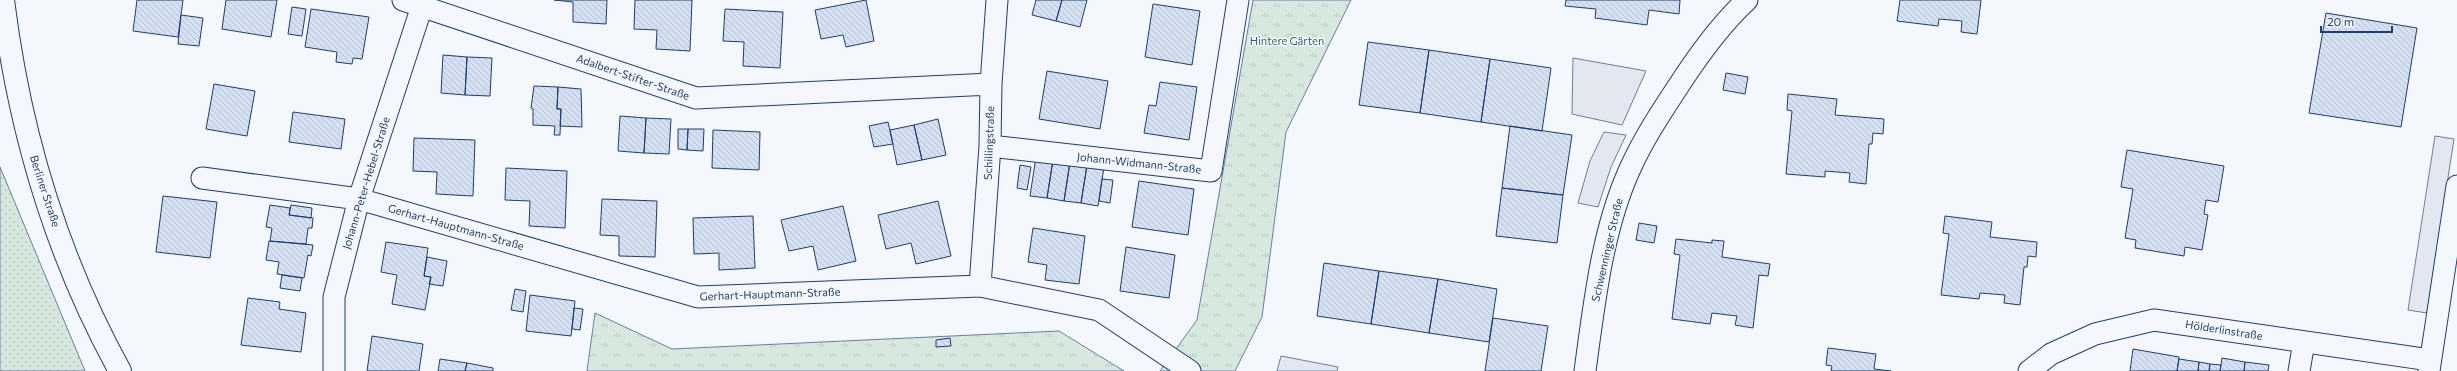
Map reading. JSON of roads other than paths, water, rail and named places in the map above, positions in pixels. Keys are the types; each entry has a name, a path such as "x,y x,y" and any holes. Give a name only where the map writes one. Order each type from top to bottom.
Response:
{"main road":[{"name":"Berliner Straße","path":"3,0 9,48 23,116 43,188 69,263 94,323 120,371"}],"street":[{"name":"Schillingstraße","path":"980,286 990,146 991,84 997,0"},
{"name":"Johann-Widmann-Straße","path":"990,146 1211,171 1238,0"},
{"name":"Schwenninger Straße","path":"1585,371 1596,289 1614,213 1629,171 1653,125 1694,63 1732,14 1748,0"},
{"name":"Adalbert-Stifter-Straße","path":"416,2 696,98 991,84"},
{"name":"Johann-Peter-Hebel-Straße","path":"334,371 334,297 359,199 416,2"},
{"name":"Gerhart-Hauptmann-Straße","path":"202,178 359,199 698,297 980,286 1099,310 1190,371"},
{"path":"2429,365 2457,186"},
{"name":"Hölderlinstraße","path":"2029,371 2051,354 2095,334 2154,320 2304,342 2429,365"},
{"path":"2299,371 2304,342"}],"park label":[{"name":"Hintere Gärten","path":"1287,41"}]}
